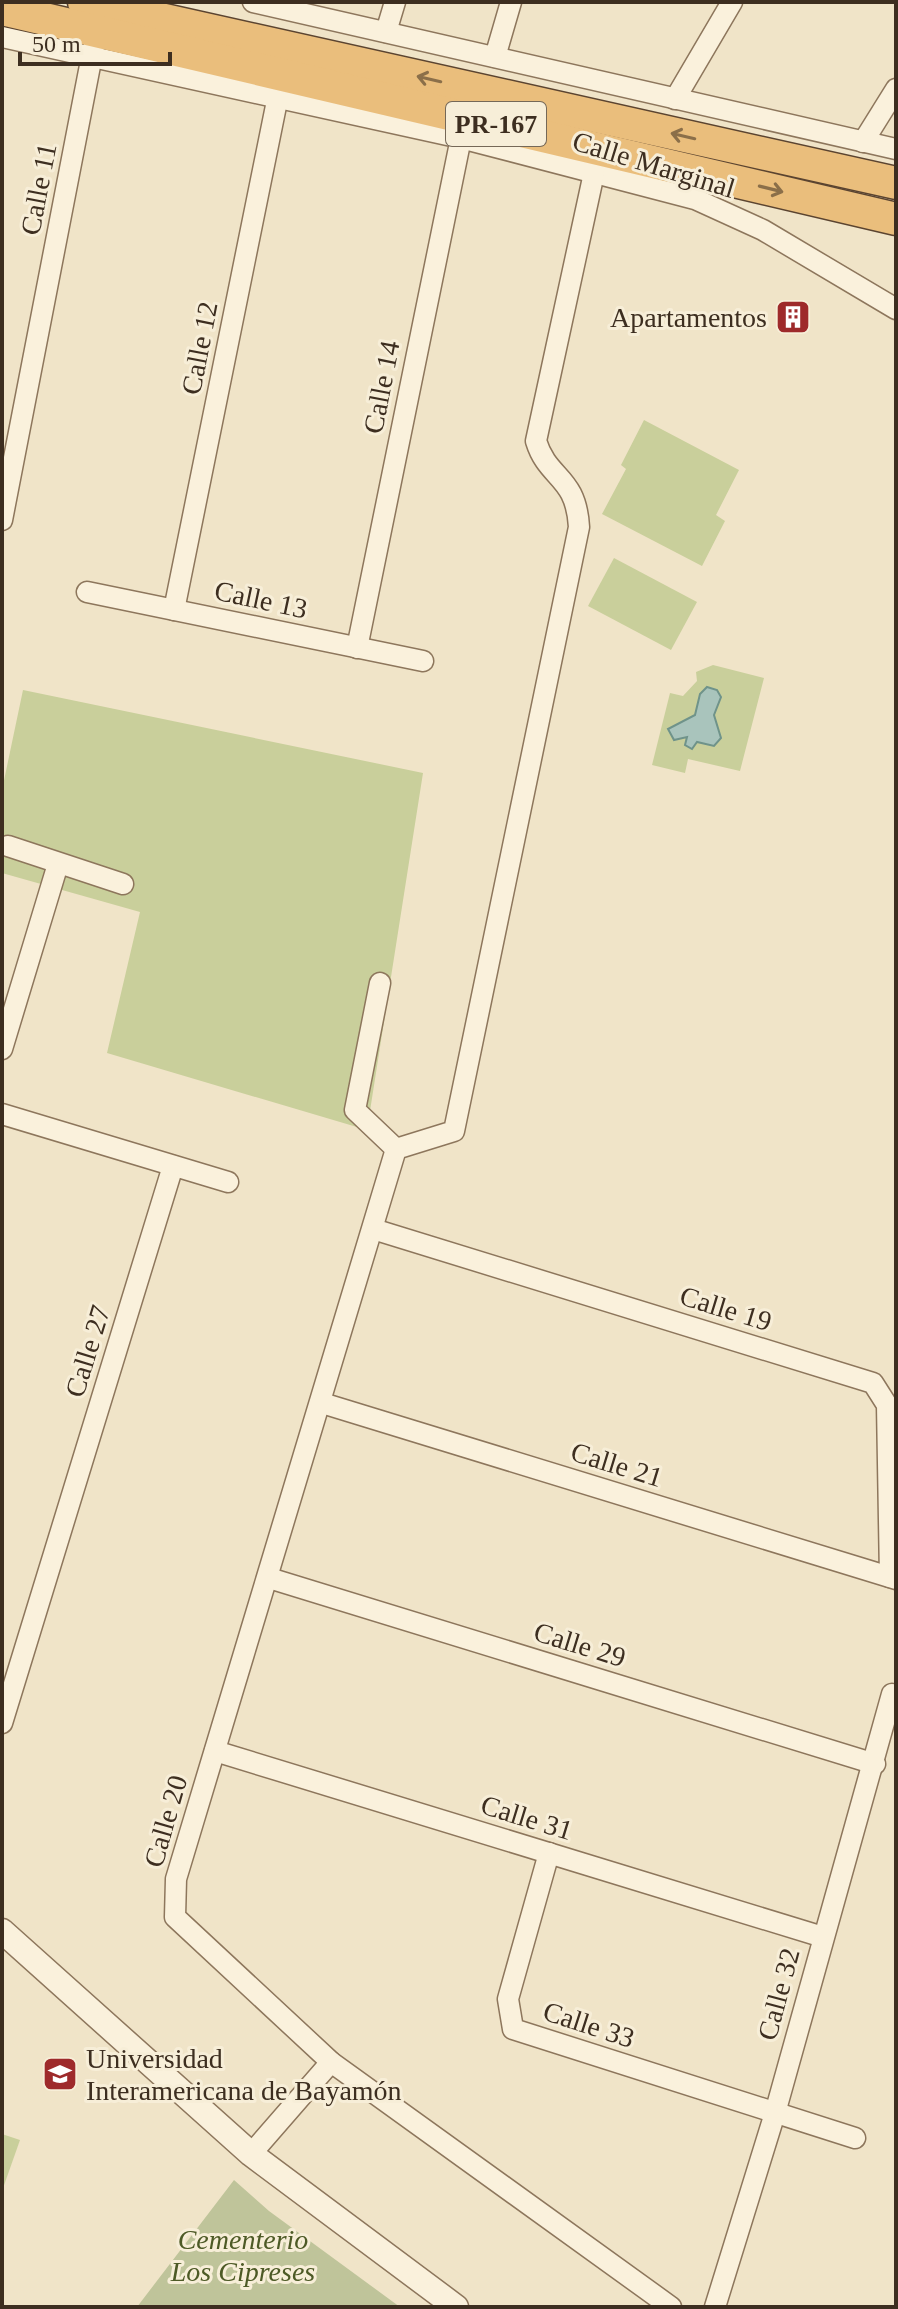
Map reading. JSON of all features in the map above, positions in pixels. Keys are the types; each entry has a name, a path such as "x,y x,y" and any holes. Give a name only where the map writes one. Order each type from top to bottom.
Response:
{"highway":[{"name":"PR-167","path":"2,9 93,20 896,183"},
{"name":"PR-167","path":"93,20 896,219"}],"street":[{"path":"253,2 896,149"},
{"path":"386,32 395,2"},
{"path":"495,57 511,2"},
{"path":"675,99 732,2"},
{"name":"Calle Marginal","path":"2,37 93,20 278,96 461,138 695,199 763,230 896,309"},
{"name":"Calle 11","path":"2,520 93,20"},
{"path":"863,142 896,89"},
{"name":"Calle 12","path":"174,610 278,96"},
{"name":"Calle 14","path":"357,648 461,138"},
{"path":"380,983 355,1110 396,1149 454,1131 562,613 578,516 575,496 540,455 536,441 537,423 594,173"},
{"name":"Calle 13","path":"87,592 423,661"},
{"path":"8,846 123,884"},
{"path":"2,1049 58,864"},
{"path":"2,1114 228,1182"},
{"name":"Calle 20","path":"396,1149 322,1403 176,1879 175,1917 331,2062 671,2307"},
{"name":"Calle 27","path":"2,1723 173,1166"},
{"name":"Calle 19","path":"373,1229 873,1383 887,1405 893,1578"},
{"name":"Calle 21","path":"322,1403 893,1578"},
{"name":"Calle 29","path":"269,1578 875,1764"},
{"name":"Calle 32","path":"715,2307 775,2113 875,1764 892,1694"},
{"name":"Calle 31","path":"215,1751 823,1937"},
{"name":"Calle 33","path":"549,1853 508,1999 513,2029 775,2113"},
{"path":"2,1931 251,2154 456,2307"},
{"path":"251,2154 331,2062"},
{"path":"775,2113 855,2138"}],"green space":[{"path":"644,420 739,470 716,515 725,521 702,566 602,514 626,469 621,465"},
{"path":"614,558 697,602 671,650 588,606"},
{"path":"713,665 764,678 740,771 688,759 685,773 652,765 670,693 683,696 697,681 696,672"},
{"path":"23,690 423,773 367,1130 107,1053 140,912 2,873 2,790"},
{"path":"2,2134 20,2140 2,2191"},
{"name":"Cementerio Los Cipreses","path":"234,2180 269,2211 400,2307 137,2307"}],"water":[{"path":"707,687 717,690 721,697 714,715 721,738 714,746 697,742 692,749 685,745 687,737 674,740 668,729 695,715 700,694"}],"place":[{"name":"Apartamentos","path":"793,317"},
{"name":"Universidad Interamericana de Bayamón","path":"60,2074"}]}
